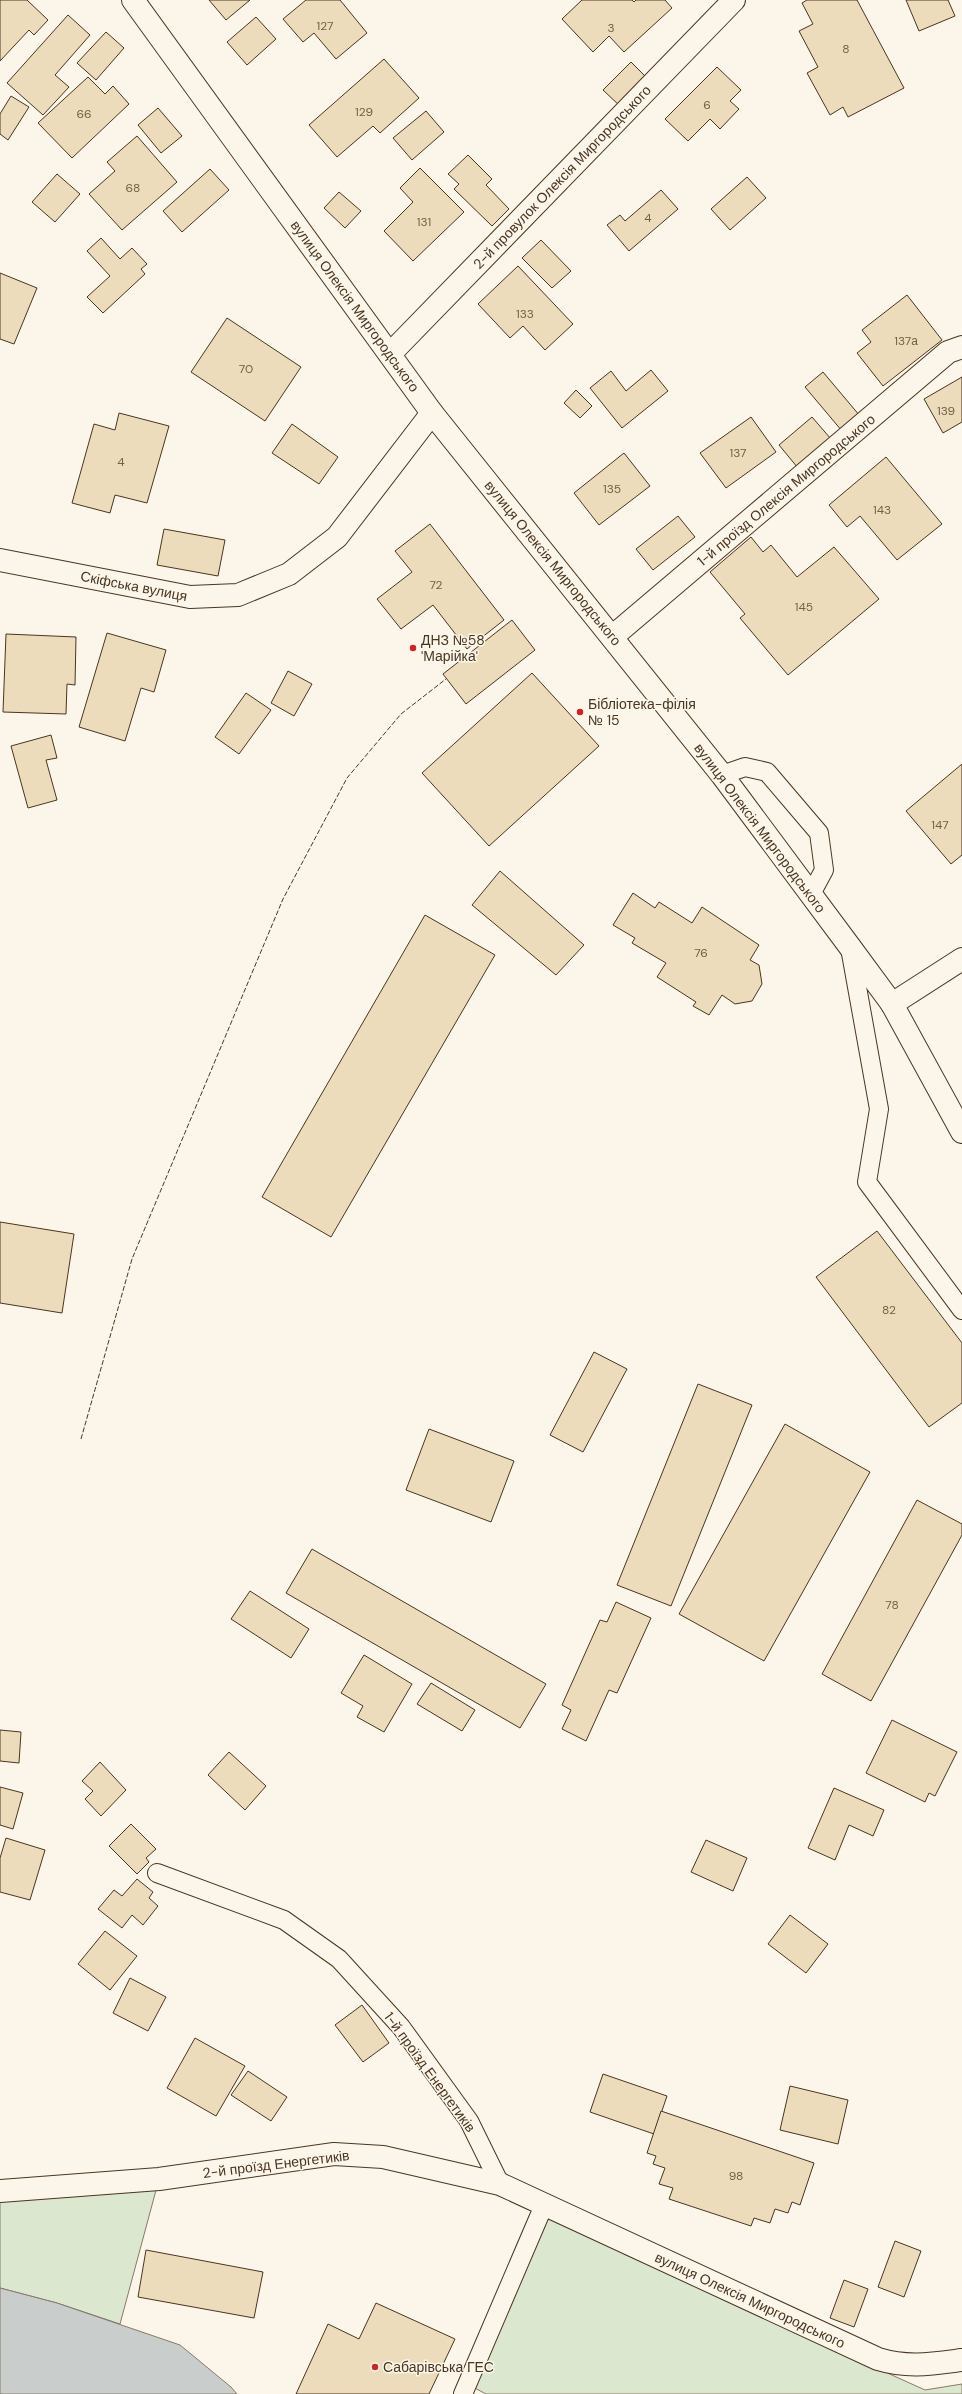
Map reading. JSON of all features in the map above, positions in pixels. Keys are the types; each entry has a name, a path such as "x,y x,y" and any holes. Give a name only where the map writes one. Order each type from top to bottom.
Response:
{"street":[{"name":"вулиця Олексія Миргородського","path":"134,0 432,412 722,775 892,1004 962,1132"},
{"name":"2-й провулок Олексія Миргородського","path":"390,354 734,0"},
{"name":"1-й проїзд Олексія Миргородського","path":"612,637 948,352 962,347"},
{"name":"Скіфська вулиця","path":"0,560 190,597 238,595 289,574 337,537 432,412"},
{"path":"892,1004 962,959"},
{"name":"2-й проїзд Енергетиків","path":"0,2191 159,2179 334,2154 383,2157 500,2184 544,2205"},
{"name":"вулиця Олексія Миргородського","path":"544,2205 878,2359 898,2365 920,2366 962,2360"}],"lane":[{"path":"722,775 746,767 768,772 819,833 824,870 811,894"},
{"path":"850,947 880,1109 867,1182 962,1310"},
{"name":"1-й проїзд Енергетиків","path":"157,1873 284,1920 339,1959 401,2027 469,2121 500,2184"},
{"path":"463,2394 544,2205"}],"green space":[{"path":"159,2179 120,2324 57,2303 0,2288 0,2191"},
{"path":"549,2207 624,2241 624,2254 925,2390 962,2384 962,2394 486,2394 471,2386"}],"shaded area":[{"path":"0,2288 57,2303 180,2345 231,2387 237,2394 0,2394"}],"building":[{"path":"0,0 27,0 48,20 34,35 29,30 0,61"},
{"path":"209,0 250,0 226,20"},
{"path":"306,0 340,0 367,33 336,59 314,33 303,42 283,19"},
{"path":"582,0 632,0 634,2 636,0 665,0 672,8 624,52 609,36 593,52 562,19"},
{"path":"807,0 857,0 904,88 848,117 843,107 830,115 807,73 818,67 799,31 813,24 802,3"},
{"path":"906,0 948,0 955,16 919,31"},
{"path":"68,15 90,35 55,75 69,87 43,115 7,83"},
{"path":"256,17 276,39 247,65 227,42"},
{"path":"106,32 124,48 96,80 77,63"},
{"path":"384,59 419,98 380,133 373,126 337,157 309,125"},
{"path":"631,62 649,80 621,107 603,90"},
{"path":"717,67 741,90 730,101 739,109 720,129 710,119 688,141 665,119"},
{"path":"88,77 105,94 113,86 129,104 72,158 38,123"},
{"path":"11,96 29,107 8,140 0,134 0,114"},
{"path":"158,108 182,136 161,153 138,125"},
{"path":"426,111 444,132 412,160 393,138"},
{"path":"137,136 177,182 122,230 89,194 115,171 107,162"},
{"path":"468,155 492,179 486,185 509,209 492,226 454,189 459,184 448,174"},
{"path":"420,168 464,212 413,261 384,231 413,202 400,188"},
{"path":"210,169 229,190 182,232 163,211"},
{"path":"57,174 80,194 55,222 32,202"},
{"path":"747,177 766,198 730,230 711,209"},
{"path":"661,190 678,209 629,251 607,225 620,215 625,221"},
{"path":"339,192 361,211 345,228 324,208"},
{"path":"101,238 120,259 132,248 147,264 141,269 145,274 103,313 87,297 110,276 87,251"},
{"path":"541,240 571,271 552,288 522,258"},
{"path":"518,266 573,324 545,350 523,326 510,338 478,304"},
{"path":"0,273 37,288 14,344 0,339"},
{"path":"907,295 942,340 883,386 857,353 871,342 862,330"},
{"path":"227,318 301,367 265,421 191,372"},
{"path":"651,370 668,391 622,428 590,388 611,371 626,391"},
{"path":"823,372 860,416 842,431 805,387"},
{"path":"962,377 962,422 943,433 924,399"},
{"path":"576,390 592,406 580,418 564,403"},
{"path":"119,413 169,426 147,503 115,495 110,513 72,503 94,424 115,430"},
{"path":"751,417 776,452 726,488 700,453"},
{"path":"812,417 831,439 798,468 779,445"},
{"path":"292,424 338,457 319,484 272,453"},
{"path":"624,453 650,486 599,525 574,493"},
{"path":"886,457 942,524 897,560 860,516 847,527 829,505"},
{"path":"678,516 695,537 653,570 636,549"},
{"path":"430,524 504,620 467,649 433,605 401,629 377,599 412,572 395,551"},
{"path":"164,529 225,540 218,576 157,565"},
{"path":"751,537 763,552 771,545 797,577 834,547 879,599 788,675 740,618 745,614 710,572"},
{"path":"512,620 535,650 466,704 443,674"},
{"path":"107,633 166,650 154,692 141,688 125,741 79,727"},
{"path":"6,634 76,637 75,685 67,684 66,714 3,712"},
{"path":"288,671 312,684 294,716 271,703"},
{"path":"532,673 599,746 489,846 422,773"},
{"path":"246,693 271,710 239,754 215,737"},
{"path":"51,735 57,758 46,760 57,800 28,808 11,746"},
{"path":"962,764 962,855 951,864 906,811"},
{"path":"500,871 584,945 556,975 472,905"},
{"path":"633,893 655,908 659,902 692,923 702,907 759,945 750,960 759,965 762,984 752,1001 735,1004 722,995 709,1015 693,1006 696,1002 657,977 666,963 632,943 635,938 613,925"},
{"path":"425,915 495,955 331,1237 262,1197"},
{"path":"0,1222 74,1234 62,1313 0,1303"},
{"path":"877,1231 962,1343 962,1403 929,1427 816,1277"},
{"path":"594,1352 627,1369 583,1452 550,1435"},
{"path":"698,1384 752,1405 671,1606 617,1585"},
{"path":"785,1424 870,1472 764,1661 679,1614"},
{"path":"429,1429 514,1461 491,1522 406,1490"},
{"path":"917,1500 962,1524 962,1535 871,1701 822,1674"},
{"path":"312,1549 546,1684 520,1728 286,1593"},
{"path":"250,1591 309,1629 291,1658 231,1619"},
{"path":"616,1602 651,1618 617,1693 609,1690 586,1741 562,1729 571,1710 562,1705 600,1620 607,1622"},
{"path":"364,1655 412,1684 384,1732 357,1717 363,1706 341,1693"},
{"path":"431,1683 475,1710 462,1731 417,1704"},
{"path":"892,1720 957,1752 935,1796 929,1793 925,1802 866,1773"},
{"path":"0,1730 21,1732 19,1763 0,1761"},
{"path":"229,1752 266,1786 245,1810 208,1775"},
{"path":"100,1762 126,1790 101,1816 85,1799 93,1791 82,1781"},
{"path":"0,1787 23,1793 13,1829 0,1825"},
{"path":"834,1788 884,1810 873,1836 849,1825 835,1860 808,1848"},
{"path":"131,1824 156,1849 146,1858 149,1862 137,1874 109,1846"},
{"path":"6,1838 45,1850 30,1900 0,1892 0,1858"},
{"path":"706,1840 747,1858 733,1891 691,1872"},
{"path":"137,1879 153,1892 149,1898 158,1906 143,1925 132,1915 122,1928 98,1909 114,1890 122,1896"},
{"path":"790,1915 828,1944 806,1973 768,1944"},
{"path":"105,1931 137,1956 110,1990 78,1964"},
{"path":"130,1978 166,1997 148,2031 113,2013"},
{"path":"362,2005 389,2043 363,2062 335,2025"},
{"path":"195,2038 245,2066 216,2116 167,2088"},
{"path":"248,2071 287,2097 271,2121 231,2095"},
{"path":"603,2074 667,2096 654,2134 590,2112"},
{"path":"790,2086 848,2100 838,2144 780,2130"},
{"path":"661,2111 814,2163 800,2205 792,2202 788,2213 775,2209 770,2223 754,2218 751,2226 669,2199 673,2188 659,2184 665,2168 653,2164 656,2156 647,2153"},
{"path":"895,2241 921,2251 904,2297 878,2287"},
{"path":"146,2250 263,2272 254,2318 138,2297"},
{"path":"844,2280 868,2289 854,2327 830,2318"},
{"name":"Сабарівська ГЕС","path":"376,2303 455,2339 429,2394 296,2394 328,2324 359,2339"}],"fence":[{"path":"81,1439 132,1259 283,899 347,778 401,714 446,679"}],"place":[{"name":"ДНЗ №58 'Марійка'","path":"413,648"},
{"name":"Бібліотека-філія № 15","path":"580,712"},
{"name":"Сабарівська ГЕС","path":"375,2367"}]}
